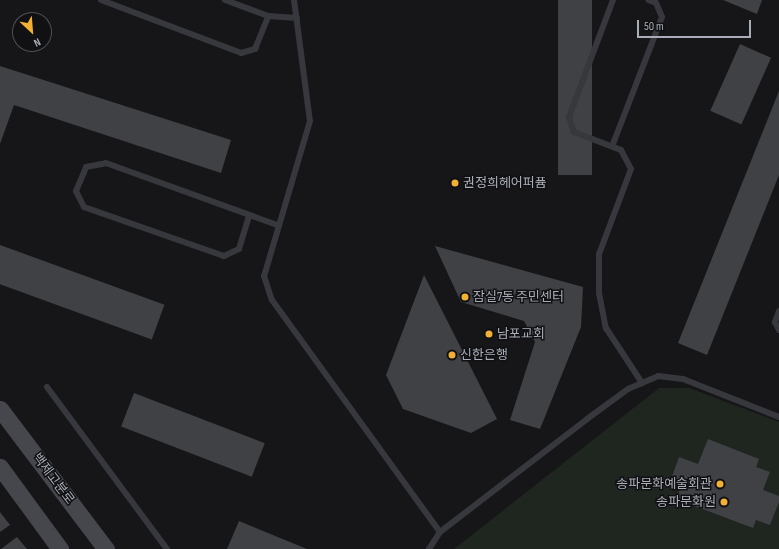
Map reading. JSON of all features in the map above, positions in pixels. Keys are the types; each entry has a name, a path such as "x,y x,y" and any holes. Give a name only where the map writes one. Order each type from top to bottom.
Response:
{"main road":[{"name":"백제고분로","path":"0,409 106,549"},
{"path":"0,467 60,549"}],"lane":[{"path":"101,0 240,53 255,49 268,16"},
{"path":"225,0 268,16 297,18"},
{"path":"294,0 310,121 277,225 264,276 272,300 440,532"},
{"path":"613,0 569,117 574,132 613,144 621,150 630,169 600,254 599,293 606,328 642,383"},
{"path":"613,144 662,17 656,3 649,0"},
{"path":"249,216 239,249 224,256 84,207 76,191 86,167 106,163 277,225"},
{"path":"779,311 775,322 779,330"},
{"path":"429,549 440,532 628,389 658,376 683,378 779,417"},
{"path":"46,387 167,549"}],"shaded area":[{"path":"659,388 689,388 779,422 779,549 454,549"}],"building":[{"path":"558,0 592,0 592,175 558,175"},
{"path":"723,0 762,0 757,14"},
{"path":"740,44 771,58 741,125 710,111"},
{"path":"0,66 231,140 221,173 14,105 0,144"},
{"path":"779,91 779,175 707,355 678,343"},
{"path":"0,245 164,305 152,340 0,284"},
{"path":"435,246 583,287 581,327 540,429 510,420 535,342 524,321 461,302"},
{"path":"424,275 497,419 471,433 403,409 386,375"},
{"path":"134,393 265,443 252,477 121,427"},
{"name":"송파문화예술회관","path":"708,439 759,459 756,467 770,472 763,490 779,496 779,502 770,525 756,520 753,528 676,499 681,486 670,482 679,457 698,464"},
{"path":"0,512 10,525 0,532"},
{"path":"239,521 307,549 227,549"},
{"path":"17,537 27,549 1,549"}],"place":[{"name":"권정희헤어퍼퓸","path":"455,183"},
{"name":"잠실7동 주민센터","path":"465,297"},
{"name":"남포교회","path":"489,334"},
{"name":"신한은행","path":"452,355"},
{"name":"송파문화예술회관","path":"720,484"},
{"name":"송파문화원","path":"724,502"}]}
